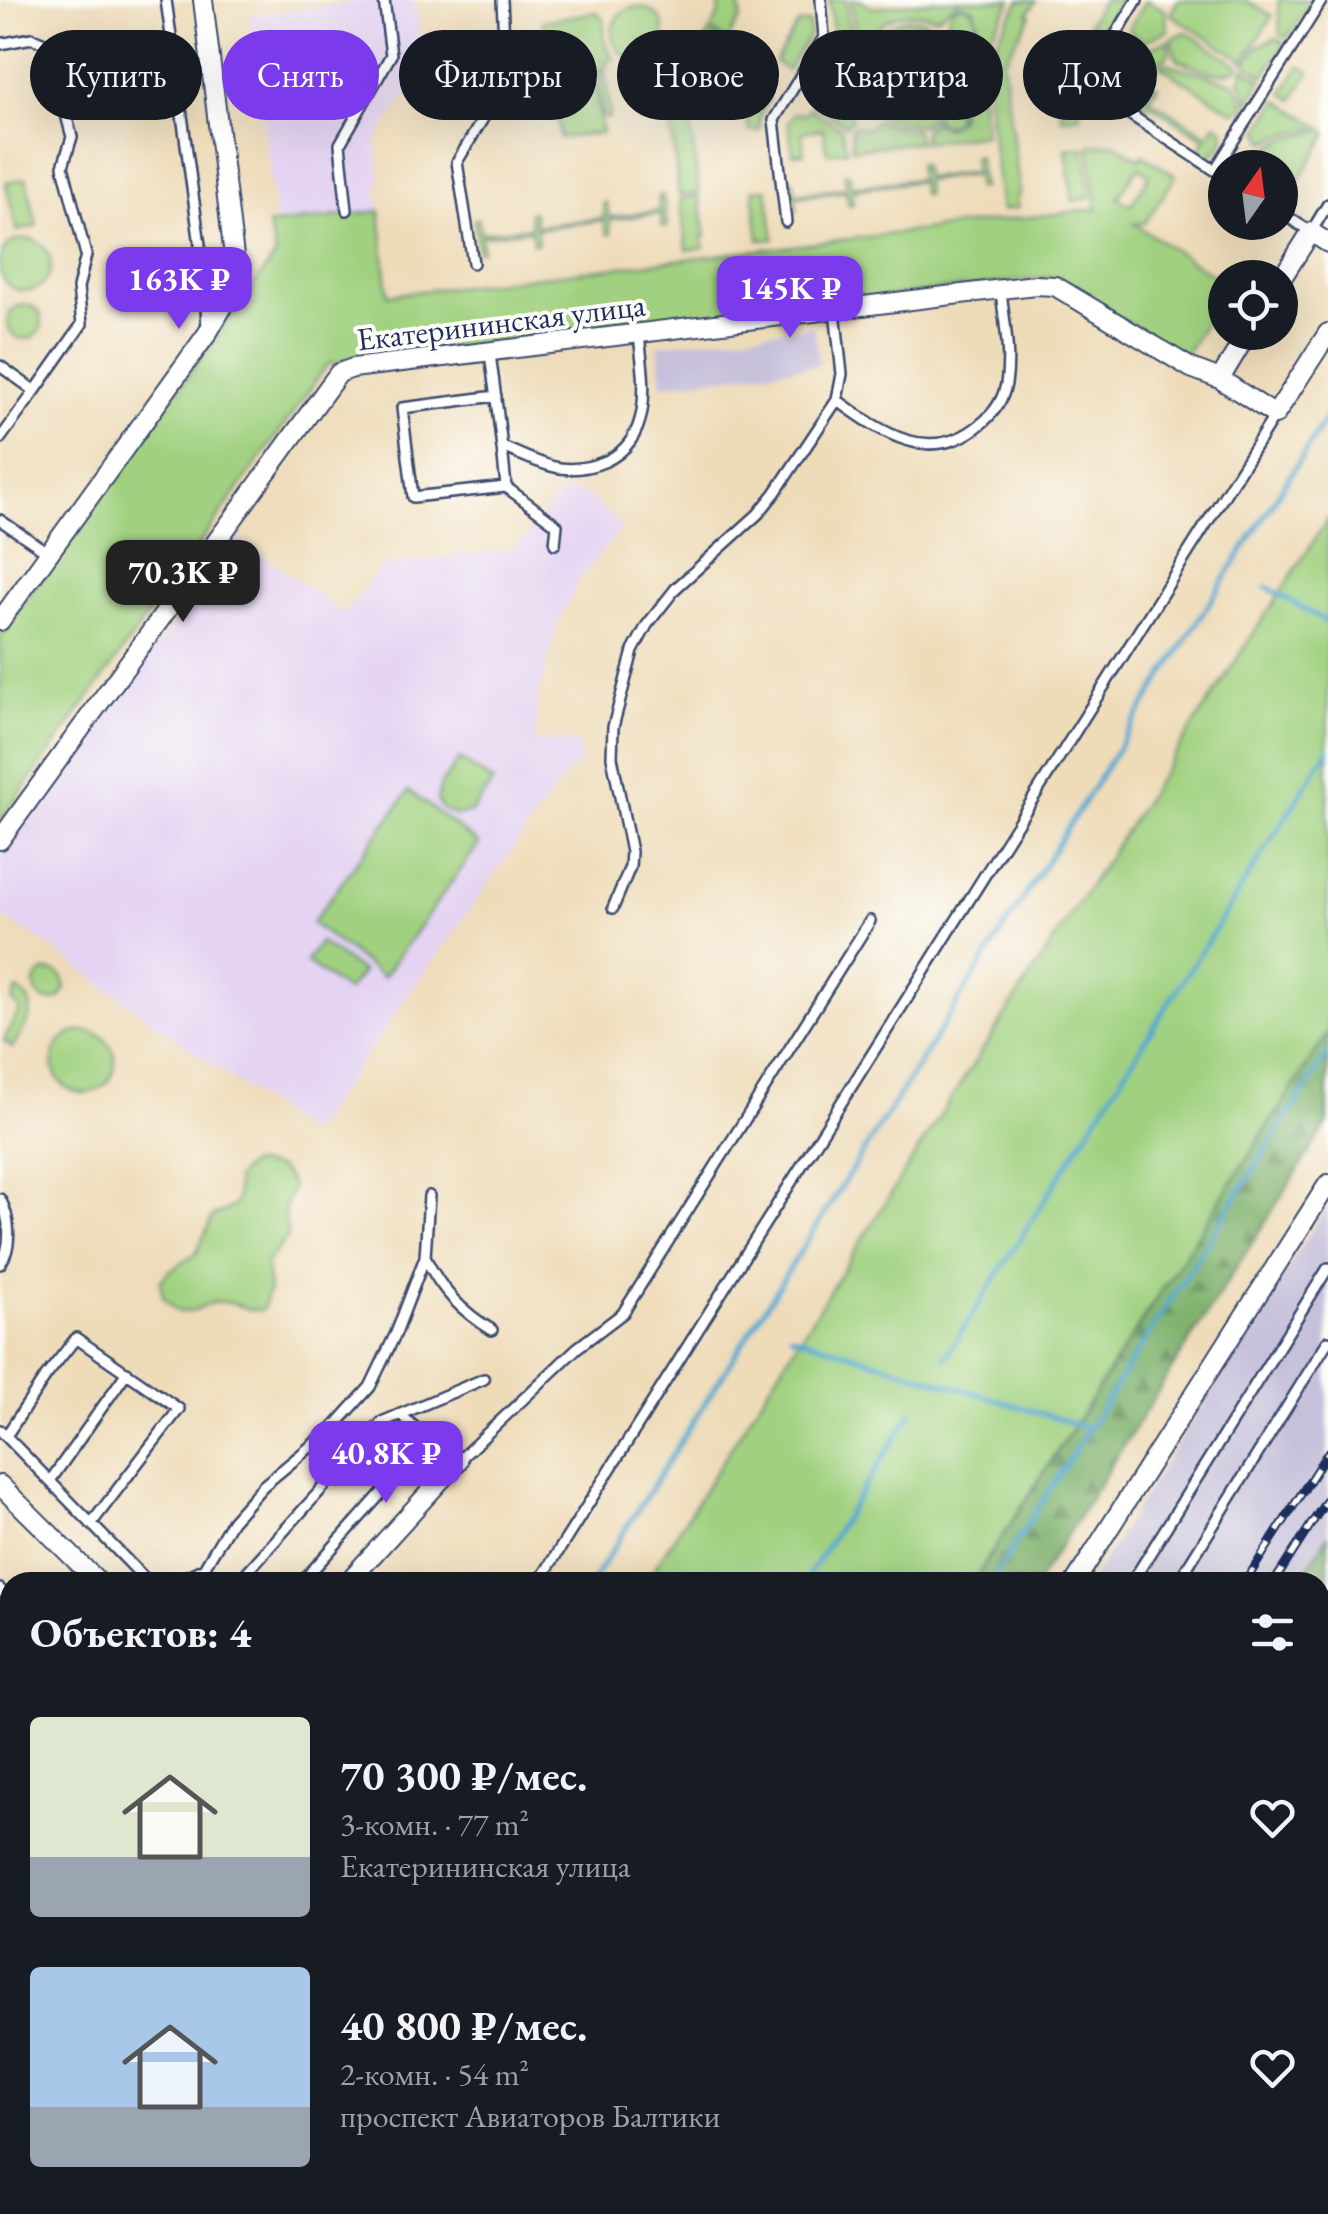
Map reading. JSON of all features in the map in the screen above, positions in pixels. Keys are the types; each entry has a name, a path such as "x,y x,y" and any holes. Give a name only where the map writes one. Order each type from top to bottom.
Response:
{"street":[{"path":"0,622 207,334 234,286 236,274 203,0"},
{"path":"1293,260 1310,232 1328,242"},
{"name":"Екатерининская улица","path":"0,840 339,373 353,368 1055,286 1276,415"},
{"path":"1276,415 1328,333"},
{"path":"1220,379 1237,350"},
{"path":"1081,1572 1328,1184"},
{"path":"357,1572 458,1461"},
{"path":"0,1485 88,1572"}],"lane":[{"path":"166,0 205,281 207,334"},
{"path":"347,210 340,144 391,55 384,0"},
{"path":"473,262 457,162 506,80 502,0"},
{"path":"786,222 774,120 824,37 821,0"},
{"path":"1136,0 1093,72 1091,89 1208,165"},
{"path":"1228,150 1322,0"},
{"path":"0,44 32,38 46,44 72,138 63,166 86,255 78,288 82,324 0,439"},
{"path":"1298,224 1310,232 1328,204"},
{"path":"837,400 878,430 914,444 950,441 974,430 992,414 1005,386 1001,291"},
{"path":"613,908 630,867 631,852 612,757 613,727 634,651 646,625 676,588 775,494 837,400 842,374 835,312"},
{"path":"502,446 556,468 589,467 617,455 638,427 643,412 639,336"},
{"path":"490,354 506,487"},
{"path":"0,366 34,391"},
{"path":"496,396 402,408 413,497 506,487 558,525 554,544"},
{"path":"544,1572 1276,415"},
{"path":"0,520 50,554"},
{"path":"458,1461 577,1348 622,1313 870,921"},
{"path":"196,1572 204,1568 232,1521 262,1486 323,1437 370,1387 396,1334 426,1256 429,1196"},
{"path":"0,1200 9,1230 6,1257 0,1264"},
{"path":"426,1256 446,1294 465,1313 492,1330"},
{"path":"1138,1572 1328,1268"},
{"path":"91,1524 179,1409 76,1338 3,1433 91,1524 138,1572"},
{"path":"1184,1572 1328,1341"},
{"path":"50,1481 128,1372"},
{"path":"247,1572 382,1422 484,1379"},
{"path":"311,1572 429,1440 400,1414"}],"shaded area":[{"path":"367,0 415,0 419,30 399,30 399,105 376,141 380,211 276,224 263,120 379,120 379,30 252,30 250,16"},
{"path":"814,326 819,365 662,385 658,345"},
{"path":"578,491 589,496 622,528 579,580 558,623 537,702 535,741 579,743 579,763 565,776 309,1135 45,943 0,916 0,857 238,537 344,614 379,569 388,564 511,549 525,538 555,499 565,492"},
{"path":"1328,1204 1328,1572 1096,1572"}],"green space":[{"path":"720,0 739,0 741,18 734,30 711,30 719,14"},
{"path":"829,0 846,0 849,30 833,30"},
{"path":"851,0 861,0 873,8 933,0 1012,0 994,30 971,30 978,23 973,7 956,4 937,17 897,16 876,30 855,30"},
{"path":"1020,0 1036,1 1003,61 1002,30"},
{"path":"1103,0 1122,0 1103,30 1088,23"},
{"path":"1146,0 1165,10 1168,31 1157,36 1157,30 1128,30"},
{"path":"1178,0 1246,0 1272,16 1244,61 1170,14"},
{"path":"1278,0 1312,0 1287,38 1280,34"},
{"path":"957,7 967,7 975,15 972,30 952,30 949,25 949,15"},
{"path":"628,9 648,9 662,23 663,30 617,30 617,47 614,43 614,23"},
{"path":"595,12 604,19 604,42 614,59 606,61 606,69 597,70 597,30 543,30 543,21"},
{"path":"905,19 924,21 941,30 886,30"},
{"path":"809,23 810,30 799,30 799,52 787,71 779,65 779,55 798,24"},
{"path":"1186,32 1240,66 1218,73 1179,60 1172,38"},
{"path":"1276,38 1285,44 1264,76 1246,64 1258,46"},
{"path":"1169,40 1170,51 1157,62 1157,44"},
{"path":"1003,61 1020,195 1016,196 1018,208 1001,210 990,120 1003,120"},
{"path":"1165,63 1235,83 1246,106 1237,112 1230,110 1160,66"},
{"path":"1300,66 1310,72 1293,100 1283,93"},
{"path":"1244,68 1262,80 1249,102 1240,81"},
{"path":"598,71 605,74 608,119 602,116"},
{"path":"597,98 602,133 560,138 558,120 597,120"},
{"path":"1278,100 1321,127 1266,142 1260,129"},
{"path":"1157,103 1208,135 1216,123 1223,129 1223,142 1218,150 1208,150 1206,156 1198,152 1205,139 1157,109"},
{"path":"794,113 799,113 799,120 828,120 841,128 847,150 827,153 823,129 802,132 804,153 793,154 788,122"},
{"path":"670,120 690,120 699,193 679,195"},
{"path":"748,120 760,120 760,130 749,131"},
{"path":"893,120 931,120 918,126"},
{"path":"958,120 983,120 985,134 923,142 924,128 935,122 946,128"},
{"path":"876,121 915,130 919,142 852,149 851,129 867,129"},
{"path":"1325,130 1328,134 1298,182 1298,150 1271,150 1290,137"},
{"path":"1114,143 1176,176 1145,223 1134,224 1208,272 1208,318 1184,356 1050,277 328,364 0,822 0,635 276,255 268,225 380,211 388,295 1097,209 1089,146","holes":["1138,167 1150,175 1131,205 1118,198"]},
{"path":"1084,147 1091,198 1073,201 1066,149"},
{"path":"978,156 982,188 977,188 975,174 925,181 926,195 922,195 919,181 852,190 853,204 849,205 846,191 796,197 797,211 793,212 789,181 793,180 796,194 846,188 845,173 849,173 852,187 919,179 918,164 922,164 925,178 975,172 973,157"},
{"path":"26,178 37,226 17,231 6,183"},
{"path":"767,189 774,239 759,240 753,190"},
{"path":"663,195 667,227 662,227 660,213 610,220 611,234 607,234 604,220 537,229 538,243 533,244 531,230 481,236 482,250 478,251 474,219 478,219 481,233 531,227 529,212 534,212 536,226 604,218 603,203 607,203 609,217 659,211 658,196"},
{"path":"699,196 706,236 704,248 687,250 680,199"},
{"path":"25,239 44,246 51,265 44,284 25,291 6,284 -1,265 6,246"},
{"path":"25,305 37,310 42,322 37,334 25,339 13,334 8,322 13,310"},
{"path":"1328,519 1328,1033 979,1572 652,1572 952,1097"},
{"path":"460,759 493,782 471,812 456,816 441,808 437,800 441,784"},
{"path":"409,791 479,844 383,977 312,923"},
{"path":"320,942 362,972 347,991 306,962"},
{"path":"50,971 61,975 65,986 61,997 50,1001 39,997 35,986 39,975"},
{"path":"17,990 30,1002 31,1010 12,1048 4,1041 20,1009 12,1001"},
{"path":"84,1031 106,1040 115,1062 106,1084 84,1093 62,1084 53,1062 62,1040"},
{"path":"1328,1033 1328,1123 1043,1572 979,1572"},
{"path":"248,1165 278,1168 292,1187 284,1212 287,1237 266,1264 269,1289 263,1309 218,1302 177,1311 163,1297 160,1282 196,1254 213,1216 235,1204 236,1178"},
{"path":"1328,1536 1328,1572 1305,1572"}],"waterway":[{"path":"598,1572 1328,415"},
{"path":"1267,587 1328,623"},
{"path":"945,1358 1328,750"},
{"path":"997,1572 1328,1053"},
{"path":"791,1335 1087,1428"},
{"path":"810,1572 912,1412"}],"railway":[{"path":"1251,1572 1328,1452"},
{"path":"1280,1572 1328,1498"}]}
